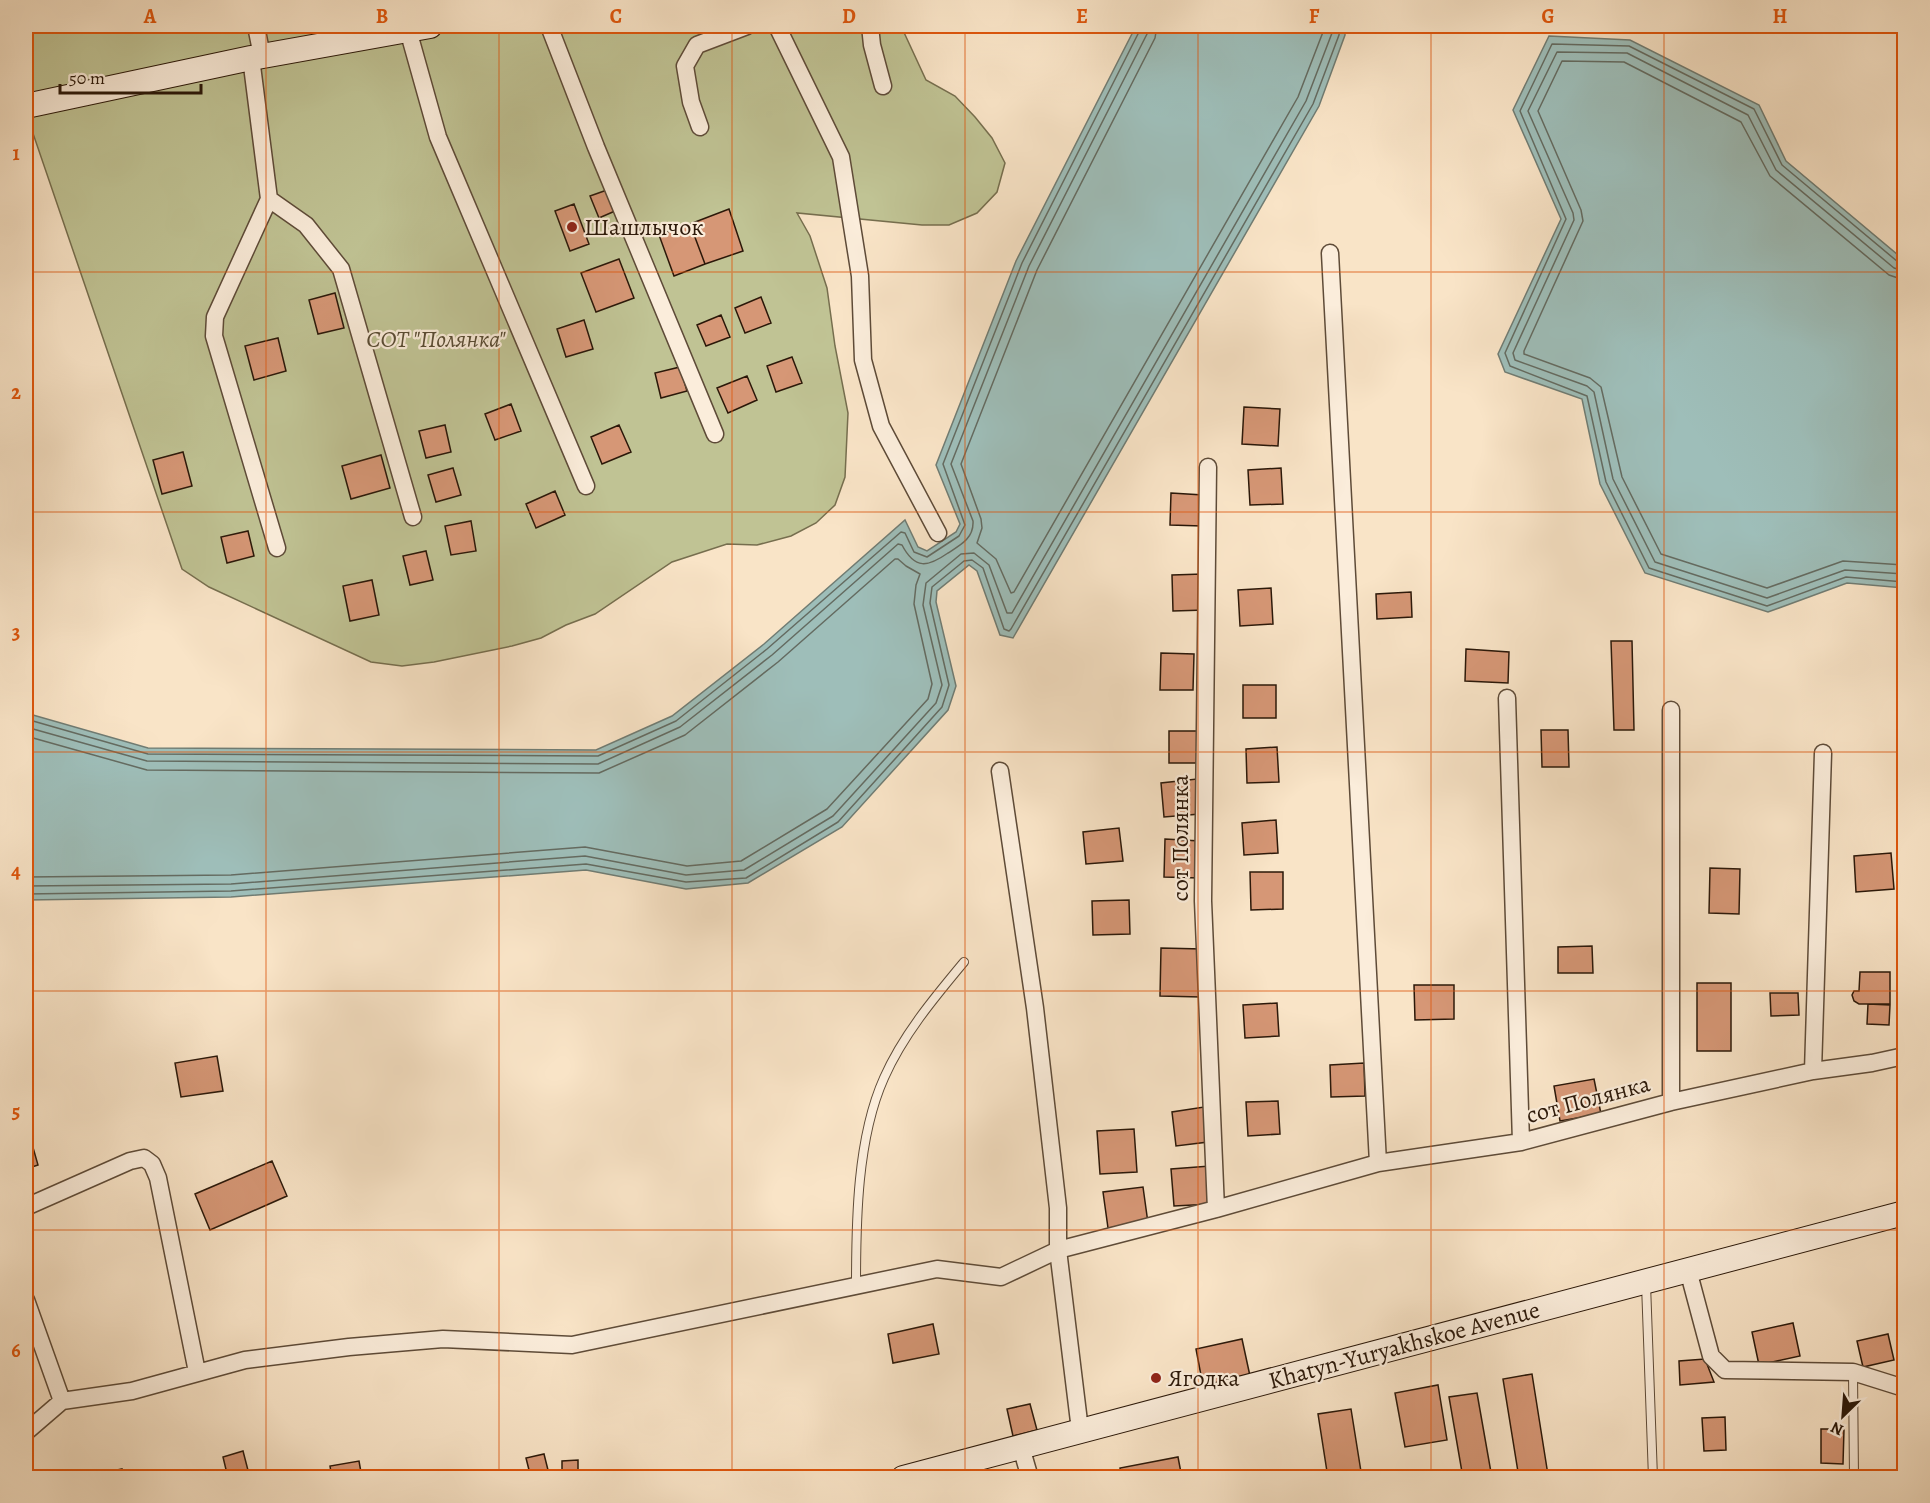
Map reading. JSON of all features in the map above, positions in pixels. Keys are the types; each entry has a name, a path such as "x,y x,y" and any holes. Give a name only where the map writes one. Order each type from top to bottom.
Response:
{"main road":[{"path":"26,106 256,57 419,28"},
{"name":"Khatyn-Yuryakhskoe Avenue","path":"903,1478 950,1472 1021,1447 1080,1430 1905,1213"}],"street":[{"path":"256,26 256,57 269,199 215,317 214,336 277,548"},
{"path":"549,26 600,159 715,434"},
{"path":"700,127 691,102 685,66 697,45 747,26"},
{"path":"777,26 841,157 860,276 863,360 881,426 938,533"},
{"path":"870,26 872,45 883,86"},
{"path":"419,28 438,137 586,486"},
{"path":"269,199 306,225 341,269 413,517"},
{"path":"1330,253 1378,1163"},
{"name":"сот Полянка","path":"1208,467 1203,901 1216,1209"},
{"path":"1507,698 1521,1142"},
{"path":"1671,710 1671,1102"},
{"path":"1813,1071 1823,753"},
{"path":"1000,771 1035,1008 1058,1208 1058,1250 1080,1430"},
{"name":"сот Полянка","path":"62,1401 132,1391 245,1360 349,1347 442,1339 572,1345 937,1269 1001,1277 1058,1250 1216,1209 1378,1163 1521,1142 1671,1102 1813,1071 1905,1056"},
{"path":"26,1207 130,1161 144,1158 152,1164 158,1178 197,1372"},
{"path":"1688,1270 1711,1356 1725,1370 1853,1372 1905,1388"},
{"path":"26,1300 62,1401 26,1432"},
{"path":"1021,1447 1030,1478"}],"lane":[{"path":"856,1286 856,1228 870,1116 899,1048 920,1016 964,962"},
{"path":"1646,1281 1653,1478"},
{"path":"1853,1372 1854,1478"}],"green space":[{"name":"СОТ \"Полянка\"","path":"26,26 901,26 926,80 955,96 975,117 992,138 1005,163 997,192 977,213 949,225 922,225 797,213 810,236 827,288 848,413 845,477 835,505 816,523 791,536 757,545 727,544 672,562 595,614 541,638 434,662 402,666 371,662 209,587 182,569 26,113"}],"water":[{"path":"1136,26 1345,26 1345,35 1319,106 1013,638 1000,635 977,571 969,565 937,591 936,602 956,686 948,710 842,827 748,883 686,889 586,870 231,897 26,900 26,713 148,748 596,750 672,716 764,644 905,520 918,547 927,551 956,532 960,524 936,465 1016,261"},
{"path":"1549,36 1630,40 1759,105 1786,161 1904,260 1904,588 1847,583 1768,612 1645,573 1600,484 1582,399 1505,372 1498,354 1561,219 1513,110"}],"building":[{"path":"607,190 615,211 599,218 590,196"},
{"name":"Шашлычок","path":"574,204 589,244 570,251 555,211"},
{"path":"729,209 743,251 705,264 690,224"},
{"path":"690,224 705,264 674,276 659,235"},
{"path":"619,259 634,298 596,312 581,273"},
{"path":"335,293 344,328 318,334 309,300"},
{"path":"761,297 771,323 745,333 735,308"},
{"path":"721,315 730,337 706,346 697,325"},
{"path":"584,320 593,349 566,357 557,329"},
{"path":"278,338 286,371 254,380 245,346"},
{"path":"792,357 802,383 776,392 767,366"},
{"path":"680,367 687,391 661,398 655,373"},
{"path":"747,376 757,400 728,413 717,388"},
{"path":"511,404 521,431 495,440 485,414"},
{"path":"1244,407 1280,409 1278,446 1242,444"},
{"path":"445,425 451,452 426,458 419,431"},
{"path":"619,425 631,452 602,464 591,437"},
{"path":"183,452 192,486 162,494 153,460"},
{"path":"381,455 390,488 351,499 342,466"},
{"path":"453,468 461,495 436,502 428,475"},
{"path":"1281,468 1283,504 1250,505 1248,470"},
{"path":"555,491 565,515 536,528 526,504"},
{"path":"1171,493 1203,495 1202,526 1170,525"},
{"path":"471,521 476,551 451,555 445,526"},
{"path":"248,531 254,556 227,563 221,537"},
{"path":"426,551 433,580 410,585 403,556"},
{"path":"1203,574 1205,610 1173,611 1172,575"},
{"path":"372,580 379,615 350,621 343,586"},
{"path":"1271,588 1273,624 1240,626 1238,590"},
{"path":"1411,592 1412,617 1377,619 1376,594"},
{"path":"1611,641 1632,641 1634,730 1614,730"},
{"path":"1466,649 1509,652 1508,683 1465,681"},
{"path":"1161,653 1194,654 1193,690 1160,690"},
{"path":"1243,685 1276,685 1276,718 1243,718"},
{"path":"1541,730 1568,730 1569,767 1542,767"},
{"path":"1169,731 1199,731 1199,763 1169,763"},
{"path":"1277,747 1279,782 1247,783 1246,749"},
{"path":"1197,779 1200,814 1164,817 1161,783"},
{"path":"1276,820 1278,853 1244,855 1242,823"},
{"path":"1119,828 1123,861 1086,864 1083,832"},
{"path":"1165,839 1200,841 1199,878 1164,877"},
{"path":"1891,853 1894,889 1856,892 1854,856"},
{"path":"1710,868 1740,869 1739,914 1709,913"},
{"path":"1250,872 1283,872 1283,909 1251,910"},
{"path":"1129,900 1130,934 1093,935 1092,901"},
{"path":"1592,946 1593,973 1558,973 1558,947"},
{"path":"1161,948 1202,949 1201,997 1160,996"},
{"path":"1860,972 1890,972 1890,1004 1859,1004 1854,1001 1852,995 1854,991 1859,991"},
{"path":"1697,983 1731,983 1731,1051 1697,1051"},
{"path":"1414,985 1454,985 1454,1019 1415,1020"},
{"path":"1770,993 1798,993 1799,1015 1771,1016"},
{"path":"1277,1003 1279,1036 1245,1038 1243,1005"},
{"path":"1868,1004 1890,1005 1889,1025 1867,1024"},
{"path":"217,1056 223,1091 181,1097 175,1063"},
{"path":"1364,1063 1365,1096 1331,1097 1330,1065"},
{"path":"1594,1079 1601,1114 1560,1121 1554,1086"},
{"path":"1278,1101 1280,1134 1248,1136 1246,1102"},
{"path":"1204,1107 1208,1142 1176,1146 1172,1112"},
{"path":"1134,1129 1137,1172 1100,1174 1097,1131"},
{"path":"30,1137 38,1165 26,1169 26,1138"},
{"path":"272,1161 287,1196 210,1230 195,1194"},
{"path":"1210,1166 1212,1204 1174,1206 1171,1169"},
{"path":"1143,1187 1148,1223 1108,1228 1103,1192"},
{"path":"1793,1323 1800,1356 1759,1365 1752,1332"},
{"path":"933,1324 939,1354 893,1363 888,1334"},
{"path":"1888,1334 1894,1360 1863,1367 1857,1341"},
{"path":"1242,1339 1250,1376 1203,1386 1196,1349"},
{"path":"1705,1359 1714,1382 1680,1385 1679,1361"},
{"path":"1532,1374 1548,1475 1519,1478 1503,1379"},
{"path":"1438,1385 1447,1440 1405,1447 1395,1393"},
{"path":"1477,1393 1492,1478 1463,1478 1449,1397"},
{"path":"1030,1404 1037,1430 1013,1436 1007,1409"},
{"path":"1351,1409 1362,1478 1328,1478 1318,1414"},
{"path":"1725,1417 1726,1450 1704,1451 1702,1418"},
{"path":"1821,1429 1844,1429 1843,1464 1821,1463"},
{"path":"243,1451 250,1478 228,1478 223,1457"},
{"path":"544,1454 550,1478 531,1478 526,1458"},
{"path":"1178,1457 1182,1478 1122,1478 1120,1468"},
{"path":"578,1460 578,1478 562,1478 562,1461"},
{"path":"359,1461 362,1478 332,1478 330,1466"},
{"path":"122,1469 124,1478 85,1478 85,1477"},
{"path":"1395,1472 1396,1478 1374,1478 1373,1473"}],"place":[{"name":"Шашлычок","path":"572,227"},
{"name":"Ягодка","path":"1156,1378"}]}
